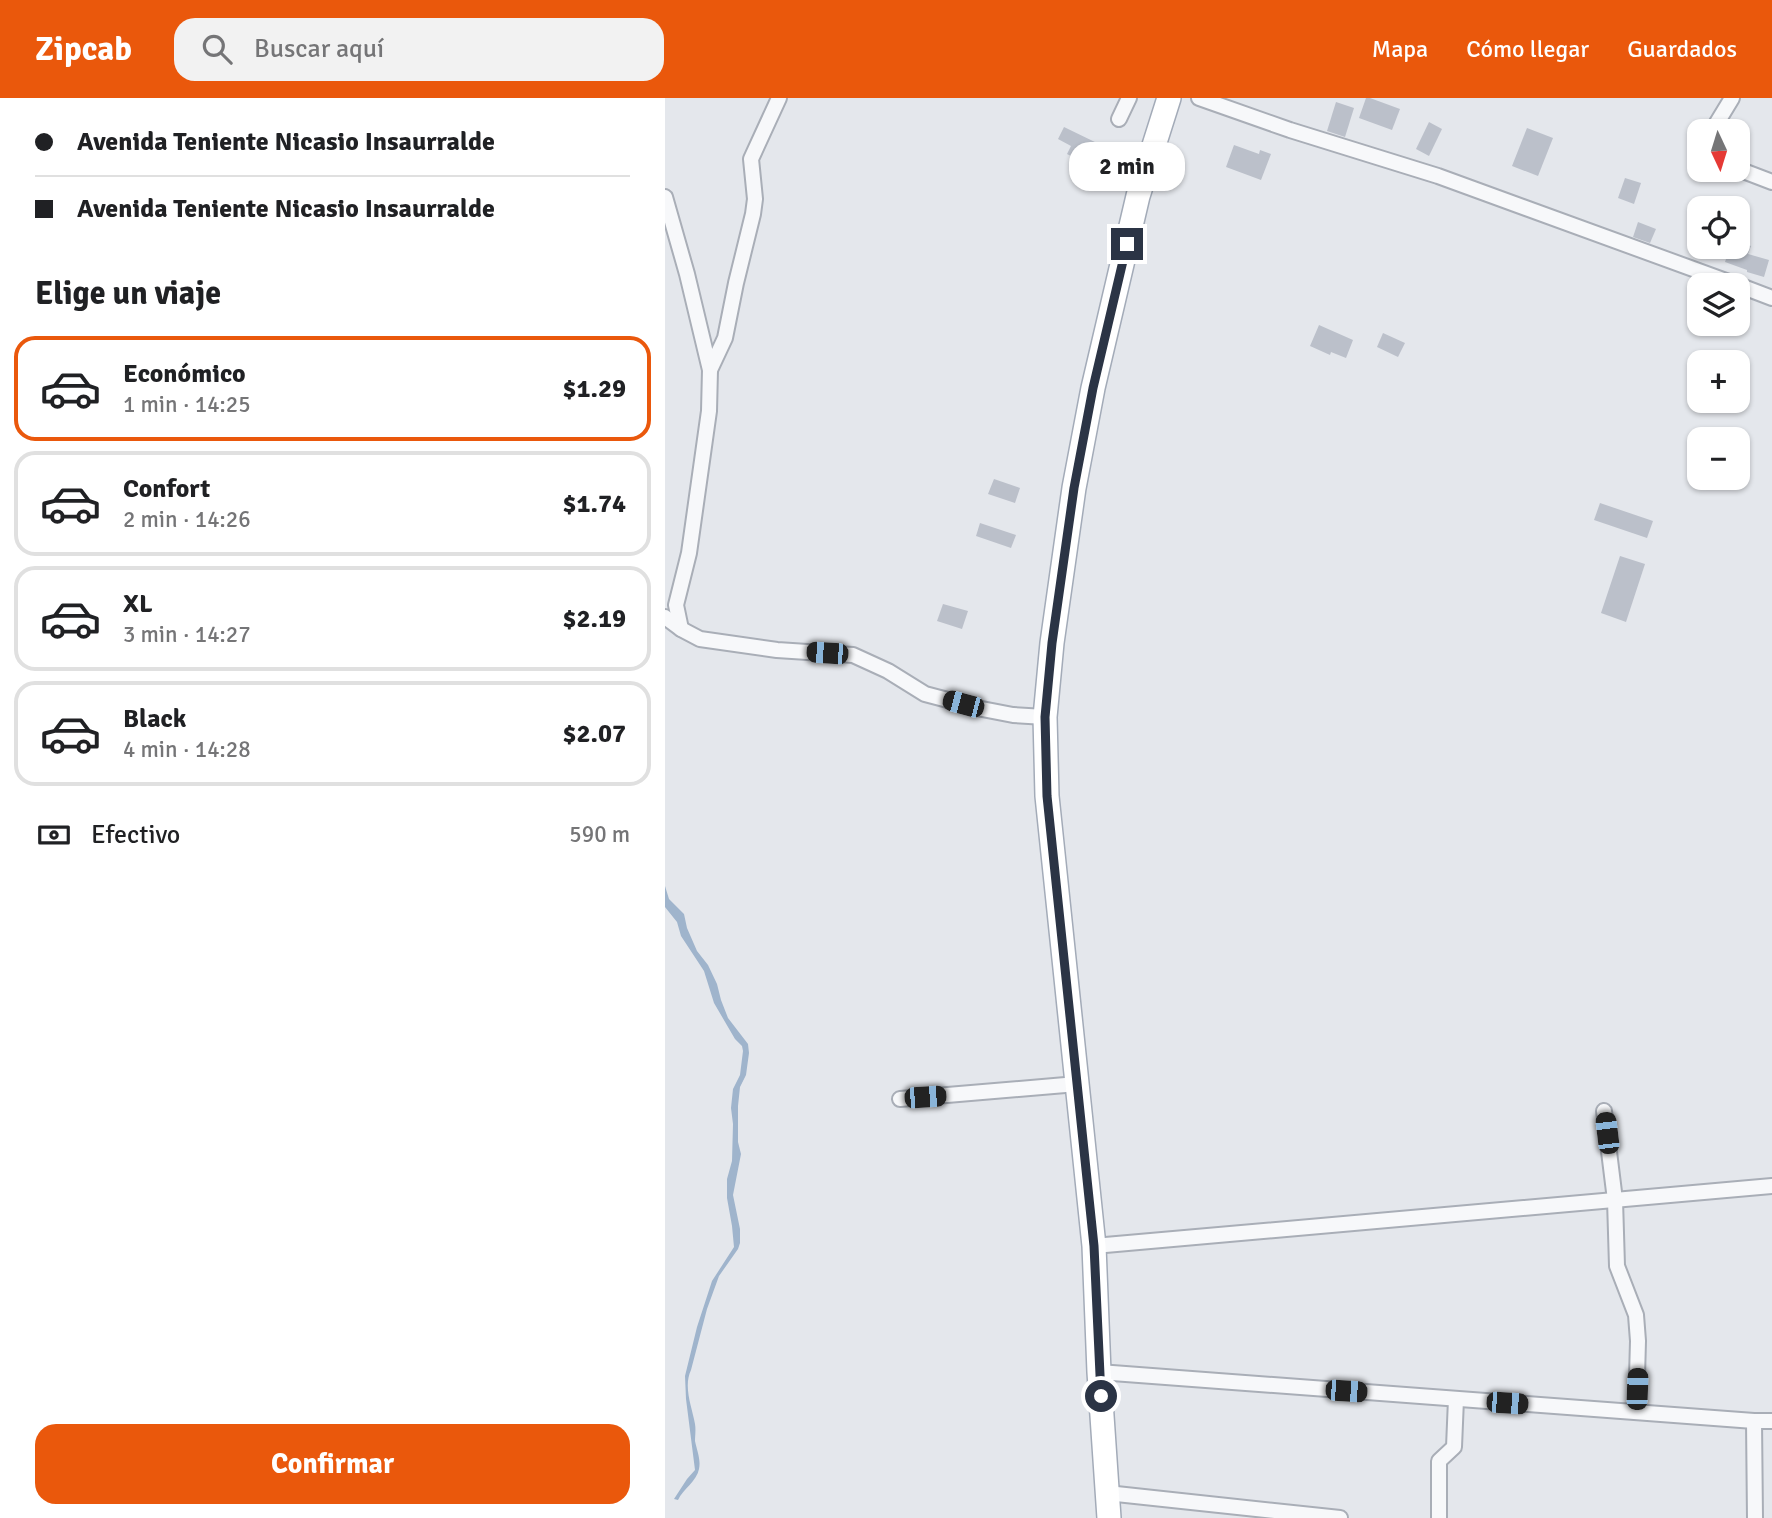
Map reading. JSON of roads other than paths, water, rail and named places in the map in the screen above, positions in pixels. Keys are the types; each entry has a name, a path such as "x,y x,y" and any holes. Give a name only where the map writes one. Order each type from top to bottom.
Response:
{"main road":[{"path":"1109,1518 1094,1246 1047,796 1045,717 1052,643 1074,488 1093,388 1138,196 1169,98"}],"street":[{"path":"710,370 725,338 753,214 751,159 779,98"},
{"path":"1119,119 1129,98"},
{"path":"1719,119 1732,98"},
{"path":"1206,99 1290,130 1438,176 1704,273"},
{"path":"1750,174 1772,182"},
{"path":"665,197 710,370 709,411 689,553 676,605 681,629"},
{"path":"1750,290 1772,298"},
{"path":"665,617 700,639 741,646 853,655 888,671 925,694 1013,715 1045,717"},
{"path":"900,1099 1077,1084"},
{"path":"1604,1111 1615,1200 1617,1266 1636,1315 1636,1412"},
{"path":"1094,1246 1772,1186"},
{"path":"1099,1372 1753,1422 1772,1421"},
{"path":"1439,1518 1439,1461 1454,1447 1455,1399"},
{"path":"1753,1422 1755,1518"},
{"path":"1107,1493 1340,1518"}],"water":[{"path":"665,886 669,899 684,914 697,951 708,965 717,984 728,1018 748,1044 749,1053 746,1075 740,1087 738,1142 741,1154 733,1195 740,1243 719,1276 707,1309 689,1377 688,1390 699,1465 696,1477 678,1500 674,1499 695,1470 685,1376 712,1281 734,1247 727,1179 732,1161 733,1089 740,1075 743,1051 714,1003 704,971 681,936 677,922 665,907"}]}
